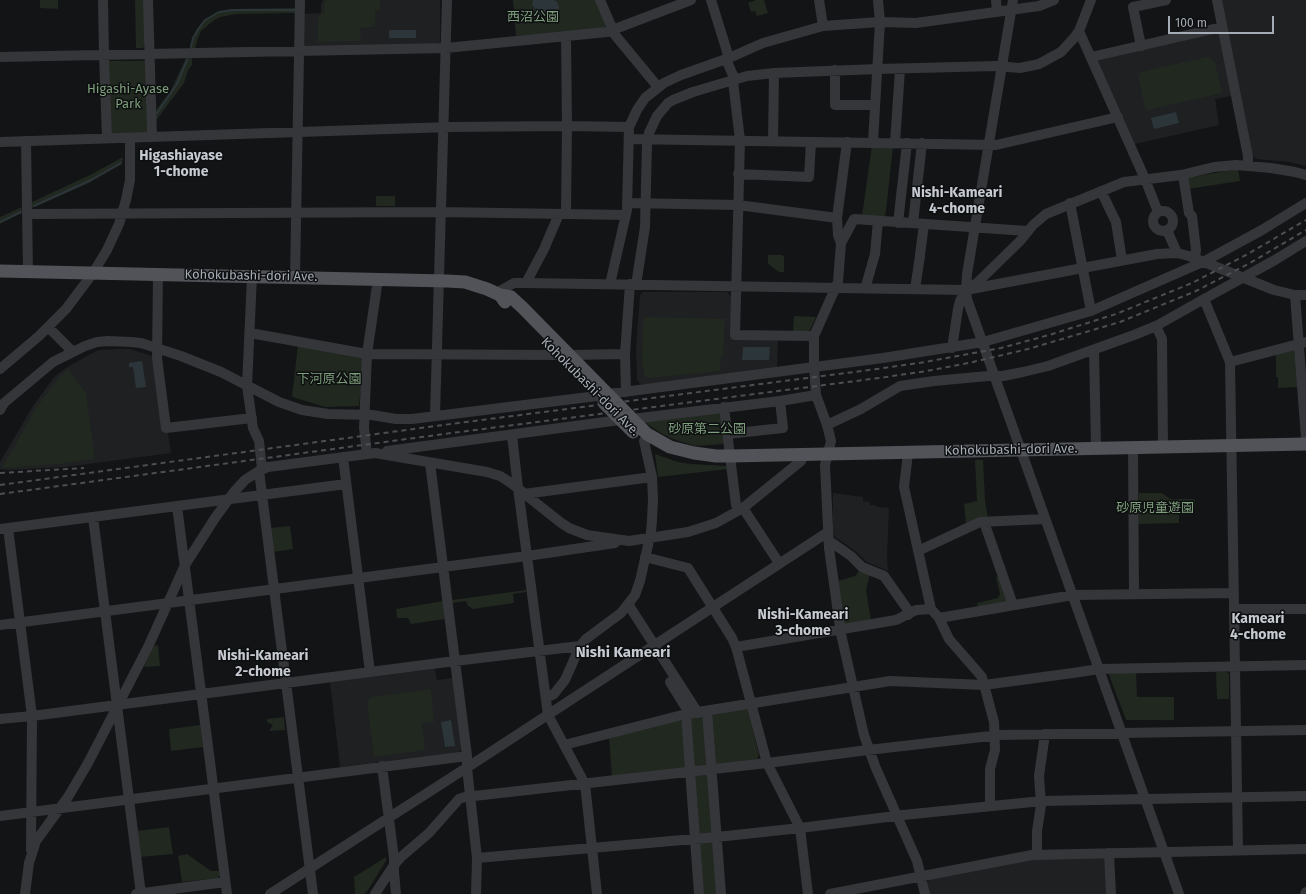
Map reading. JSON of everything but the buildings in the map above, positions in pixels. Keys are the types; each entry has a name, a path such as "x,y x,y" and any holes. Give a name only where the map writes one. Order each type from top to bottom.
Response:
{"main road":[{"name":"Kohokubashi-dori Ave.","path":"0,271 439,280 465,282 498,294 564,355 626,419 644,441 662,450 693,458 828,453 1022,451 1306,444"},
{"name":"Kohokubashi-dori Ave.","path":"626,419 647,434 670,447 681,451 716,456"}],"street":[{"path":"103,0 107,138"},
{"path":"148,0 152,137"},
{"path":"295,277 300,0"},
{"path":"435,416 447,0"},
{"path":"600,0 614,35 658,87"},
{"path":"0,57 446,48 613,31 691,0"},
{"path":"712,0 734,81 740,140 735,335 814,336"},
{"path":"819,0 823,26"},
{"path":"873,142 880,22 878,0"},
{"path":"996,0 997,12"},
{"path":"1013,0 975,228 966,290 967,299 1179,894"},
{"path":"610,284 626,215 629,128 637,110 645,98 658,87 681,75 727,59 763,43 823,26 880,22 916,23 1039,6 1054,0"},
{"path":"626,392 625,354 633,285 645,228 648,139 650,128 657,116 668,103 693,92 747,76 774,73 878,69 1020,68 1039,64 1061,52 1079,31 1091,0"},
{"path":"1141,46 1132,4 1166,0"},
{"path":"1217,0 1248,156 1248,165"},
{"path":"1091,57 1222,27"},
{"path":"1079,31 1118,117 1158,212 1164,211 1171,217 1171,226 1167,230 1177,253"},
{"path":"526,283 563,214 567,126 566,36"},
{"path":"895,143 900,69"},
{"path":"835,70 835,105 875,105"},
{"path":"773,141 774,73"},
{"path":"629,139 996,145 1118,117"},
{"path":"0,142 107,138 130,139 444,127 567,126 629,128"},
{"path":"0,369 49,328 66,309 93,273 115,235 123,214 130,180 130,139"},
{"path":"26,141 28,272"},
{"path":"738,174 810,177 811,142"},
{"path":"847,142 837,218 838,234 841,243 839,276 836,288 814,336 816,395 828,425 831,441 826,465 828,536 840,629 868,750 917,861 925,894"},
{"path":"898,222 907,143"},
{"path":"914,223 922,143"},
{"path":"952,348 959,305 966,290 977,283 1021,240 1027,231 1046,214 1124,182 1183,175 1214,167 1248,165 1295,172 1306,176"},
{"path":"1183,175 1189,213 1192,216 1196,250 1195,258"},
{"path":"1101,191 1116,222 1122,260"},
{"path":"627,203 738,205 837,218"},
{"path":"1070,203 1091,311"},
{"path":"1,404 53,362 97,342 108,341 131,342 204,365 279,402 302,410 328,414 365,415 412,419 952,348 983,342 1091,311 1205,262 1306,203"},
{"path":"28,214 441,212 626,215"},
{"path":"841,243 854,219 1027,231"},
{"path":"865,289 875,254 878,221"},
{"path":"915,289 924,224"},
{"path":"828,425 861,409 900,386 1023,372 1048,366 1094,350 1156,326 1244,278 1306,240"},
{"path":"498,294 514,283 966,290 1082,267 1157,254 1177,253 1195,258 1274,290 1295,295 1306,295"},
{"path":"158,274 157,358 166,428 252,418"},
{"path":"252,276 247,386 253,428 258,441 262,495 313,894"},
{"path":"371,453 364,428 367,354 378,279"},
{"path":"1295,295 1302,342 1306,438"},
{"path":"1204,300 1230,362 1238,850"},
{"path":"1156,326 1162,339 1163,447"},
{"path":"49,328 74,352"},
{"path":"250,333 367,354 625,354"},
{"path":"1230,362 1302,342"},
{"path":"1094,350 1096,448"},
{"path":"25,894 28,863 40,834 68,797 88,763 148,647 185,565 228,499 245,480 260,470 371,453 626,419 780,401 816,395"},
{"path":"727,434 783,428 780,401"},
{"path":"724,407 736,505 741,509 779,564"},
{"path":"512,434 521,491 527,556 548,715 585,784 597,894"},
{"path":"546,698 554,694 565,680 580,646 586,639 625,607 635,595 640,581 649,538 653,499 652,477 644,441"},
{"path":"1133,448 1134,594"},
{"path":"371,453 494,474 505,479 560,522 578,532 599,538 629,541"},
{"path":"908,453 904,487 931,609 939,618 949,639 982,677 994,722 995,750 990,769 990,806"},
{"path":"0,624 527,556 649,538 703,528 741,509 801,461 804,454"},
{"path":"343,457 370,672"},
{"path":"430,463 467,756 477,858 478,876 476,894"},
{"path":"521,491 652,477"},
{"path":"31,853 32,716 4,528 346,484"},
{"path":"177,506 227,894"},
{"path":"92,517 118,705 140,894 225,882"},
{"path":"918,551 980,522 1045,519"},
{"path":"984,522 1013,606"},
{"path":"270,894 467,768 779,564 828,536"},
{"path":"828,536 862,567 884,576 911,612"},
{"path":"645,557 688,568 732,638 736,647 767,763 800,828 808,894"},
{"path":"939,618 1073,595 1234,593"},
{"path":"625,607 695,713 712,769 721,894"},
{"path":"1234,610 1306,608"},
{"path":"736,647 896,620 911,612 931,609"},
{"path":"0,719 580,646"},
{"path":"564,745 695,713 890,681 984,685 1099,668 1306,665"},
{"path":"695,713 690,772 699,894"},
{"path":"375,894 401,857 429,833 459,799 470,797 995,736 1306,730"},
{"path":"1037,854 1040,801 1039,776 1045,734"},
{"path":"0,816 467,756"},
{"path":"382,766 394,858 396,894"},
{"path":"477,858 717,837 1040,801 1306,796"},
{"path":"830,894 1037,854 1306,849"},
{"path":"1109,853 1111,894"}],"shaded area":[{"path":"323,0 440,0 440,42 435,45 302,46 302,14 321,13 321,4"},
{"path":"533,0 553,0 557,2 559,6 559,14 554,20 550,21 545,20 545,17 537,16 535,8 532,5"},
{"path":"1221,0 1306,0 1306,166 1289,162 1257,159 1253,156"},
{"path":"389,30 416,30 416,38 389,38"},
{"path":"1219,32 1232,96 1215,99 1219,125 1135,144 1096,61 1097,58"},
{"path":"1176,112 1179,123 1154,129 1151,118"},
{"path":"643,292 727,292 733,298 732,339 778,340 777,368 641,385 637,380 636,347 640,295"},
{"path":"743,347 770,347 769,360 742,360"},
{"path":"130,349 152,356 163,433 168,433 171,453 65,467 10,470 0,469 0,462 33,406 55,376 69,366 98,350"},
{"path":"142,361 146,387 136,388 133,367 129,367 129,363"},
{"path":"833,493 863,497 863,501 870,502 870,505 889,508 887,555 888,571 867,562 854,550 835,537 833,531"},
{"path":"435,669 437,680 453,678 461,750 459,752 340,767 330,682"},
{"path":"451,720 455,746 445,747 441,722"},
{"path":"1102,857 1106,861 1108,894 929,894 929,879 1037,858"}],"green space":[{"path":"40,0 58,0 58,9 40,8"},
{"name":"Higashi-Ayase Park","path":"135,0 145,0 145,45 143,48 136,48"},
{"path":"326,0 380,0 380,10 375,11 375,27 360,28 361,41 318,42 318,17 324,12 324,3"},
{"name":"西沼公園","path":"513,0 595,0 606,25 604,29 516,36"},
{"path":"756,0 764,0 768,13 757,16 755,11 751,12 748,3"},
{"path":"296,8 296,13 236,14 220,17 201,31 195,49 190,49 193,37 198,28 206,19 216,13 231,9"},
{"path":"1207,57 1215,62 1222,93 1148,110 1145,108 1138,76 1141,72"},
{"path":"186,58 192,58 192,65 188,70 184,83 155,122 154,113 171,90"},
{"name":"Higashi-Ayase Park","path":"109,61 145,61 147,133 111,134"},
{"path":"872,145 893,147 885,219 862,216"},
{"path":"123,157 122,164 89,183 32,208 32,202 90,175"},
{"path":"1238,169 1240,181 1188,189 1186,178"},
{"path":"376,196 395,196 395,206 376,206"},
{"path":"22,207 21,213 0,224 0,217"},
{"path":"768,255 782,255 784,257 784,272 779,272 768,264"},
{"path":"794,316 816,317 810,330 793,331"},
{"path":"646,317 725,319 723,356 721,357 720,371 650,378 644,376 642,361 643,321"},
{"name":"下河原公園","path":"298,345 364,357 359,406 325,407 292,397"},
{"path":"1294,348 1298,387 1278,388 1278,377 1276,377 1276,353"},
{"path":"68,369 86,393 95,459 59,464 2,468 36,408 60,376"},
{"name":"砂原第二公園","path":"721,411 725,444 695,446 673,439 644,422"},
{"name":"砂原第二公園","path":"655,454 678,462 727,466 728,469 658,477"},
{"path":"975,460 983,460 985,500 988,518 967,524 964,504 977,501"},
{"name":"砂原児童遊園","path":"1139,493 1162,493 1170,499 1193,499 1195,500 1195,507 1179,507 1179,523 1138,524"},
{"path":"290,526 293,549 273,552 270,528"},
{"path":"860,570 870,574 866,590 871,620 846,624 843,622 838,581 855,576"},
{"path":"1000,576 1009,602 978,608 977,603 998,598 1000,594 996,577"},
{"path":"526,590 526,592 513,594 514,603 473,609 468,606 466,601 452,603 452,600"},
{"path":"443,601 445,619 411,624 408,618 397,618 396,609"},
{"path":"158,645 160,666 144,666 154,646"},
{"path":"1136,671 1137,697 1174,697 1174,720 1126,720 1109,675 1110,672"},
{"path":"1216,672 1227,672 1229,674 1229,699 1217,699"},
{"path":"431,689 434,722 422,723 425,750 374,757 367,702 372,697"},
{"path":"745,708 748,710 759,755 757,759 717,764 714,761 711,717 713,714"},
{"path":"702,715 705,718 706,765 694,767 690,717"},
{"path":"284,717 285,730 269,731 273,725 267,722 267,719"},
{"path":"679,720 683,722 686,766 683,769 612,777 609,737"},
{"path":"200,725 203,747 171,751 169,729"},
{"path":"707,773 709,775 713,830 711,833 699,834 695,774"},
{"path":"169,827 173,854 140,857 137,831"},
{"path":"712,840 718,894 701,894 699,841"},
{"path":"187,854 211,871 219,871 220,875 218,878 182,882 178,856"},
{"path":"386,857 386,861 368,890 364,894 355,894 354,877"}],"waterway":[{"path":"191,47 193,38 205,20 219,12 233,10 295,10"},
{"path":"157,113 177,84 187,60"},
{"path":"34,206 89,181 121,163"},
{"path":"0,222 21,212"}],"railway":[{"path":"0,485 443,425 877,369 1001,348 1116,314 1192,283 1246,255 1306,220"},
{"path":"0,494 444,434 879,378 973,362 1028,349 1120,322 1196,291 1250,263 1306,230"},
{"path":"0,473 84,468"}],"district":[{"name":"Higashiayase 1-chome","path":"181,164"},
{"name":"Nishi-Kameari 4-chome","path":"957,202"},
{"name":"Nishi-Kameari 3-chome","path":"803,624"},
{"name":"Kameari 4-chome","path":"1258,628"},
{"name":"Nishi Kameari","path":"623,653"},
{"name":"Nishi-Kameari 2-chome","path":"263,664"}]}
